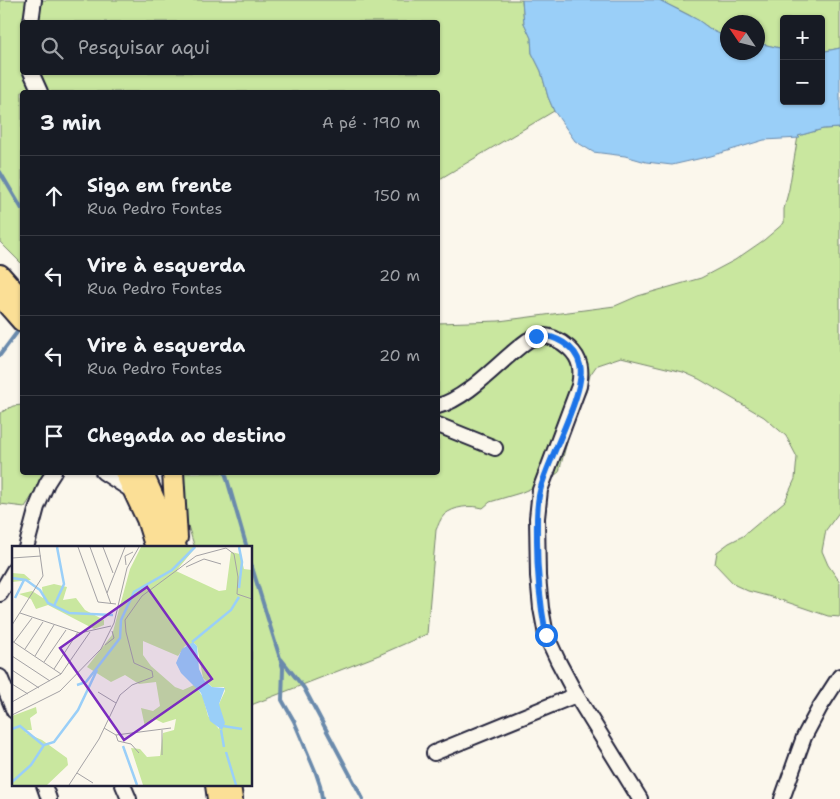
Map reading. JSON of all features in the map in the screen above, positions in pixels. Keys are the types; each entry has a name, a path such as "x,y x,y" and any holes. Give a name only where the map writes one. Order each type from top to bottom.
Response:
{"highway":[{"path":"0,275 20,298"},
{"path":"0,296 20,319"},
{"path":"126,475 146,519 155,546"},
{"path":"143,475 176,546"},
{"path":"173,475 177,546"},
{"path":"216,786 218,799"},
{"path":"230,786 232,799"}],"street":[{"path":"32,20 34,0"},
{"path":"33,75 39,90"},
{"path":"440,405 462,394 523,344 536,336 553,337 565,344 576,354 581,374 579,386 540,490 536,518 541,608 546,635 558,661 576,695 640,799"},
{"path":"440,426 495,448"},
{"path":"27,546 36,507 52,475"},
{"path":"108,475 134,492"},
{"path":"0,594 12,573"},
{"path":"782,799 804,737 840,676"},
{"path":"0,677 12,706"},
{"path":"434,753 576,695"},
{"path":"44,786 50,799"},
{"path":"123,786 129,799"}],"green space":[{"path":"0,0 522,0 524,23 531,38 532,53 541,71 554,111 440,179 440,90 20,90 20,262 0,242"},
{"path":"659,0 840,0 840,48 825,51 825,15 780,15 780,48 765,45 765,15 720,15 720,35 694,18"},
{"path":"840,128 840,511 826,530 822,551 828,565 840,582 840,617 828,616 748,591 735,585 715,564 717,552 743,536 785,501 795,479 797,457 786,436 764,417 699,379 683,372 621,357 597,365 590,375 586,392 574,416 559,472 546,482 520,493 490,502 483,508 458,508 448,512 440,520 436,530 427,634 379,655 252,705 252,546 194,546 177,491 169,475 440,475 440,323 499,321 615,306 638,296 701,278 735,260 764,240 784,223 784,209 798,136 823,129"},
{"path":"20,405 20,475 46,475 25,507 0,504 0,413 13,406"}],"water":[{"path":"522,0 659,0 698,20 720,34 720,60 765,60 765,45 780,48 780,105 825,105 825,51 840,48 840,128 823,129 798,136 800,138 764,140 711,156 672,165 593,152 575,141 554,111 541,71 532,53 531,38 524,23"}],"waterway":[{"path":"0,172 20,206"},
{"path":"0,355 20,328"},
{"path":"226,475 246,546"},
{"path":"252,567 283,668 282,700 294,721 316,773 322,799"},
{"path":"281,659 304,688 363,799"}],"route":[{"path":"536,336 553,337 565,344 576,354 581,374 575,398 540,490 536,518 538,576 546,635"}]}
